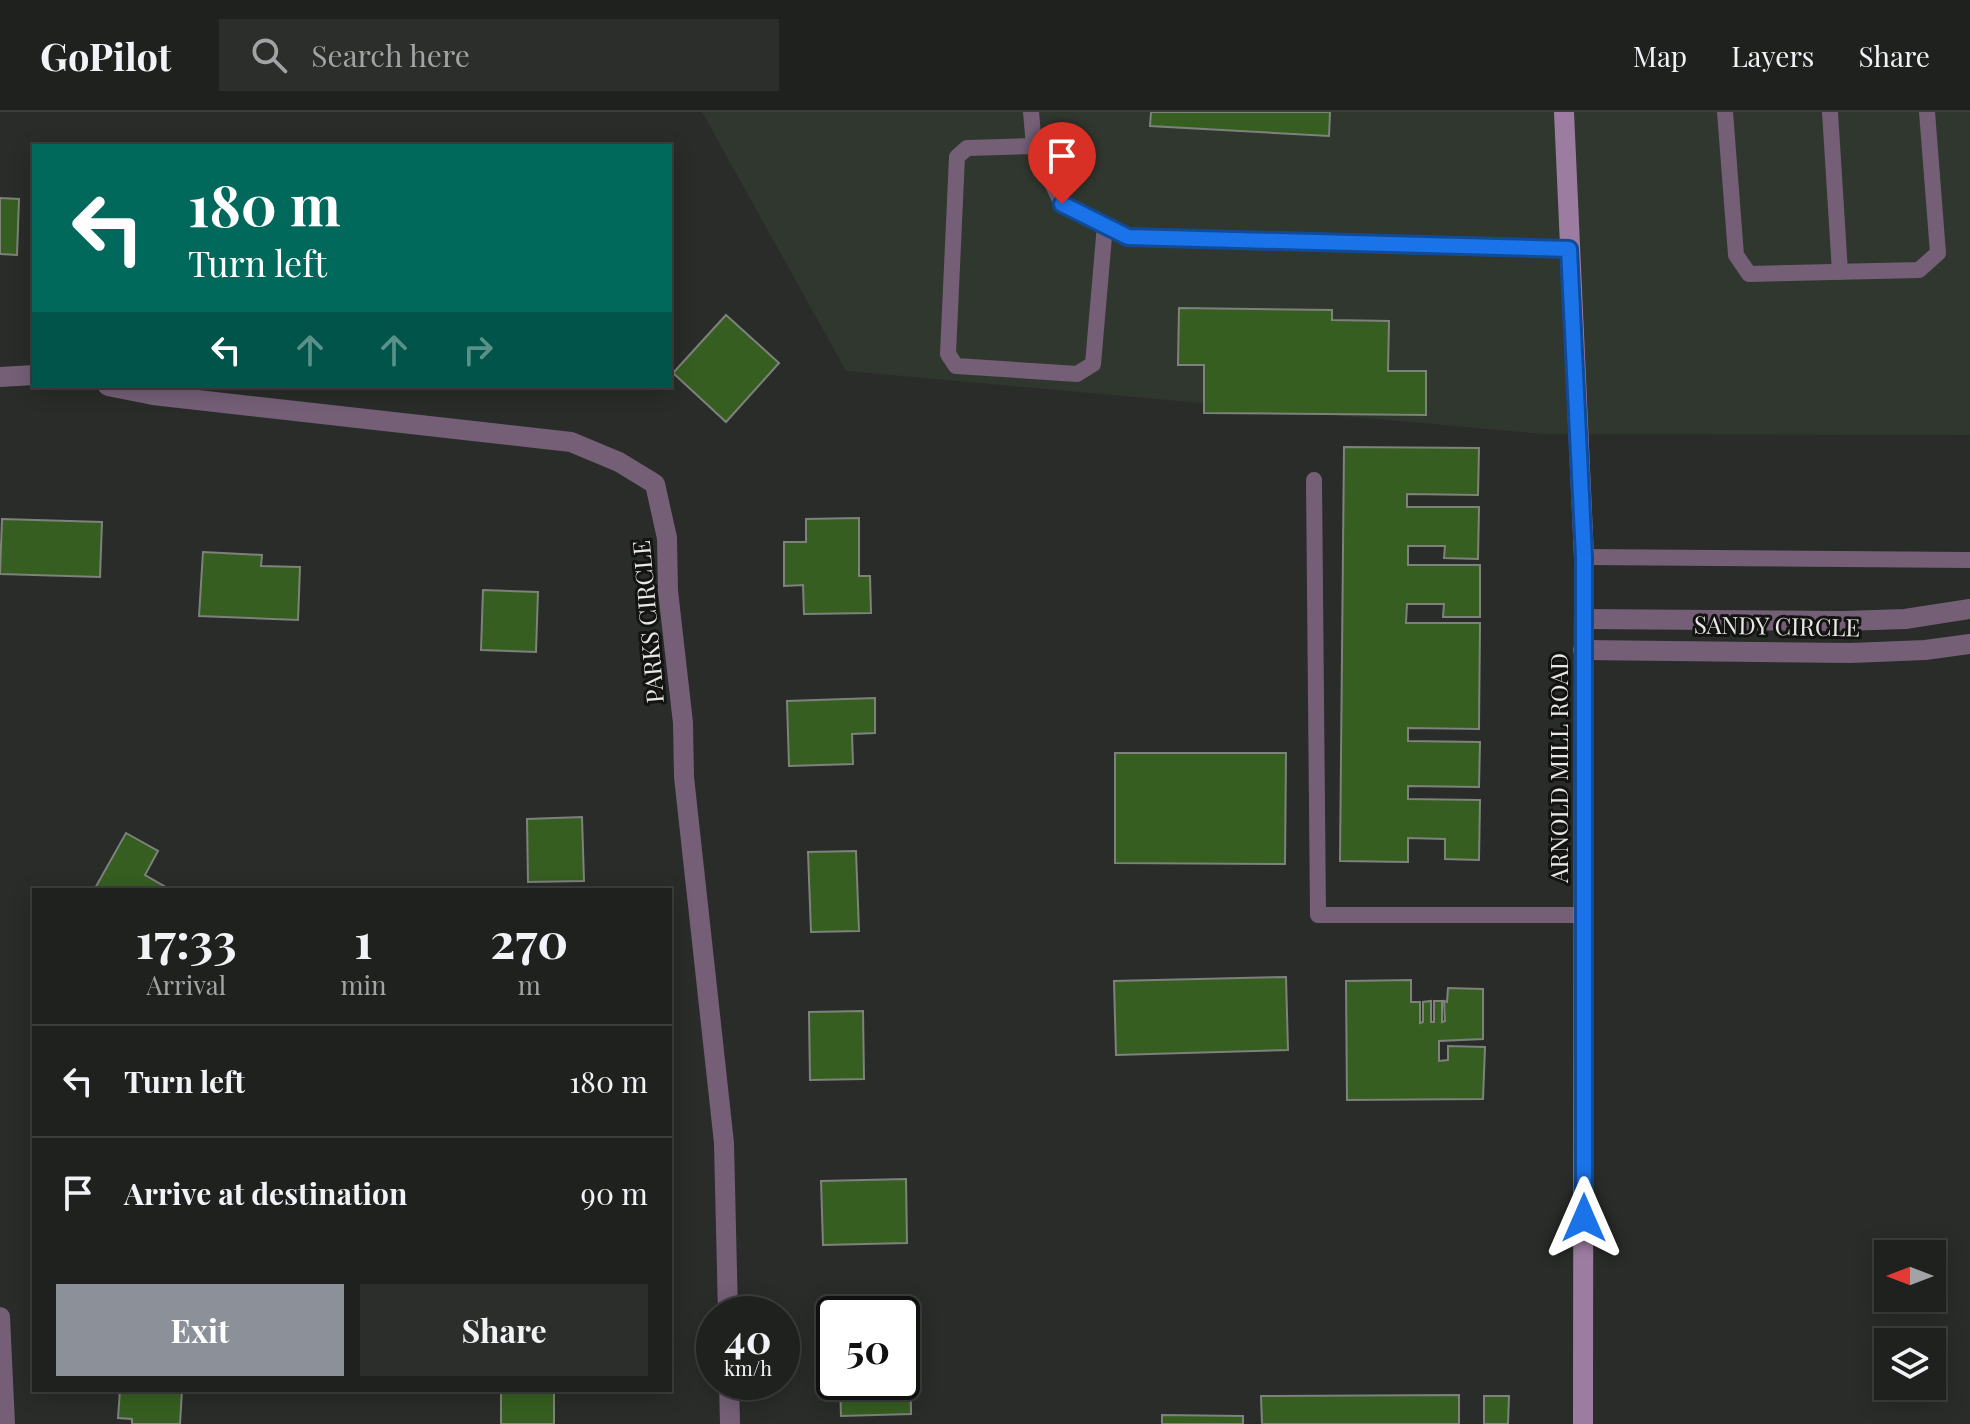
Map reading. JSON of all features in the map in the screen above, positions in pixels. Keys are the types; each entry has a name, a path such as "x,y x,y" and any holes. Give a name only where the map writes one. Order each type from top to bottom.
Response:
{"main road":[{"name":"ARNOLD MILL ROAD","path":"1564,112 1584,557 1583,1424"}],"street":[{"path":"0,377 32,375"},
{"name":"PARKS CIRCLE","path":"118,388 153,395 571,442 619,462 655,484 667,538 668,591 683,723 684,777 724,1143 728,1296"},
{"name":"SANDY CIRCLE","path":"1584,619 1843,621 1905,619 1970,609"},
{"name":"SANDY CIRCLE","path":"1583,650 1851,653 1925,650 1970,644"},
{"path":"0,1317 5,1424"},
{"path":"729,1400 730,1424"}],"lane":[{"path":"1031,112 1034,146 1062,204 1128,237 1569,249"},
{"path":"1725,112 1736,255 1749,274 1919,270 1938,253 1927,112"},
{"path":"1830,112 1840,272"},
{"path":"1034,146 967,148 957,157 948,354 956,366 1077,374 1093,364 1105,225"},
{"path":"1314,480 1318,915 1584,915"},
{"path":"1584,557 1970,560"}],"shaded area":[{"path":"702,112 1970,112 1970,435 1544,434 846,371"}],"building":[{"path":"1151,112 1330,112 1329,136 1150,126"},
{"path":"0,198 19,199 17,255 0,254"},
{"path":"1179,308 1332,310 1332,320 1389,321 1388,371 1426,371 1426,415 1204,413 1204,365 1178,365"},
{"path":"726,315 779,363 726,422 673,373"},
{"path":"1344,447 1479,448 1478,495 1407,494 1407,507 1479,507 1478,559 1444,558 1445,546 1408,546 1408,565 1480,565 1480,617 1443,617 1444,604 1407,604 1406,623 1480,623 1479,729 1408,728 1408,741 1480,742 1479,787 1408,786 1408,799 1480,800 1479,860 1445,859 1445,839 1408,838 1408,862 1340,861"},
{"path":"859,518 859,576 870,576 871,613 804,614 803,585 784,586 784,542 806,542 806,519"},
{"path":"2,519 102,522 100,577 0,574"},
{"path":"203,552 262,555 261,566 300,567 298,620 199,616"},
{"path":"483,590 538,592 536,652 481,650"},
{"path":"875,698 875,733 852,734 853,764 789,766 787,701"},
{"path":"1115,753 1286,753 1285,864 1115,863"},
{"path":"582,817 584,881 528,882 527,819"},
{"path":"126,833 158,851 145,875 168,888 95,888"},
{"path":"856,851 859,931 811,932 808,852"},
{"path":"1286,977 1288,1050 1116,1055 1114,981"},
{"path":"1411,980 1411,1002 1420,1002 1420,1023 1423,1022 1423,1002 1431,1001 1431,1022 1434,1022 1434,1001 1442,1001 1442,1022 1445,1021 1444,1001 1447,1002 1448,988 1483,989 1483,1039 1439,1041 1439,1061 1448,1060 1448,1046 1485,1047 1483,1099 1347,1100 1346,981"},
{"path":"863,1011 864,1079 810,1080 809,1012"},
{"path":"906,1179 907,1243 823,1245 821,1181"},
{"path":"120,1392 182,1392 180,1424 132,1424 132,1419 118,1418"},
{"path":"501,1392 554,1392 554,1424 501,1424"},
{"path":"1459,1395 1459,1424 1262,1424 1261,1396"},
{"path":"1484,1396 1509,1396 1508,1424 1484,1424"},
{"path":"841,1400 911,1400 911,1414 841,1416"},
{"path":"1162,1415 1243,1416 1243,1424 1162,1424"}],"route":[{"path":"1062,204 1128,237 1569,249 1584,557 1584,1218"}]}
